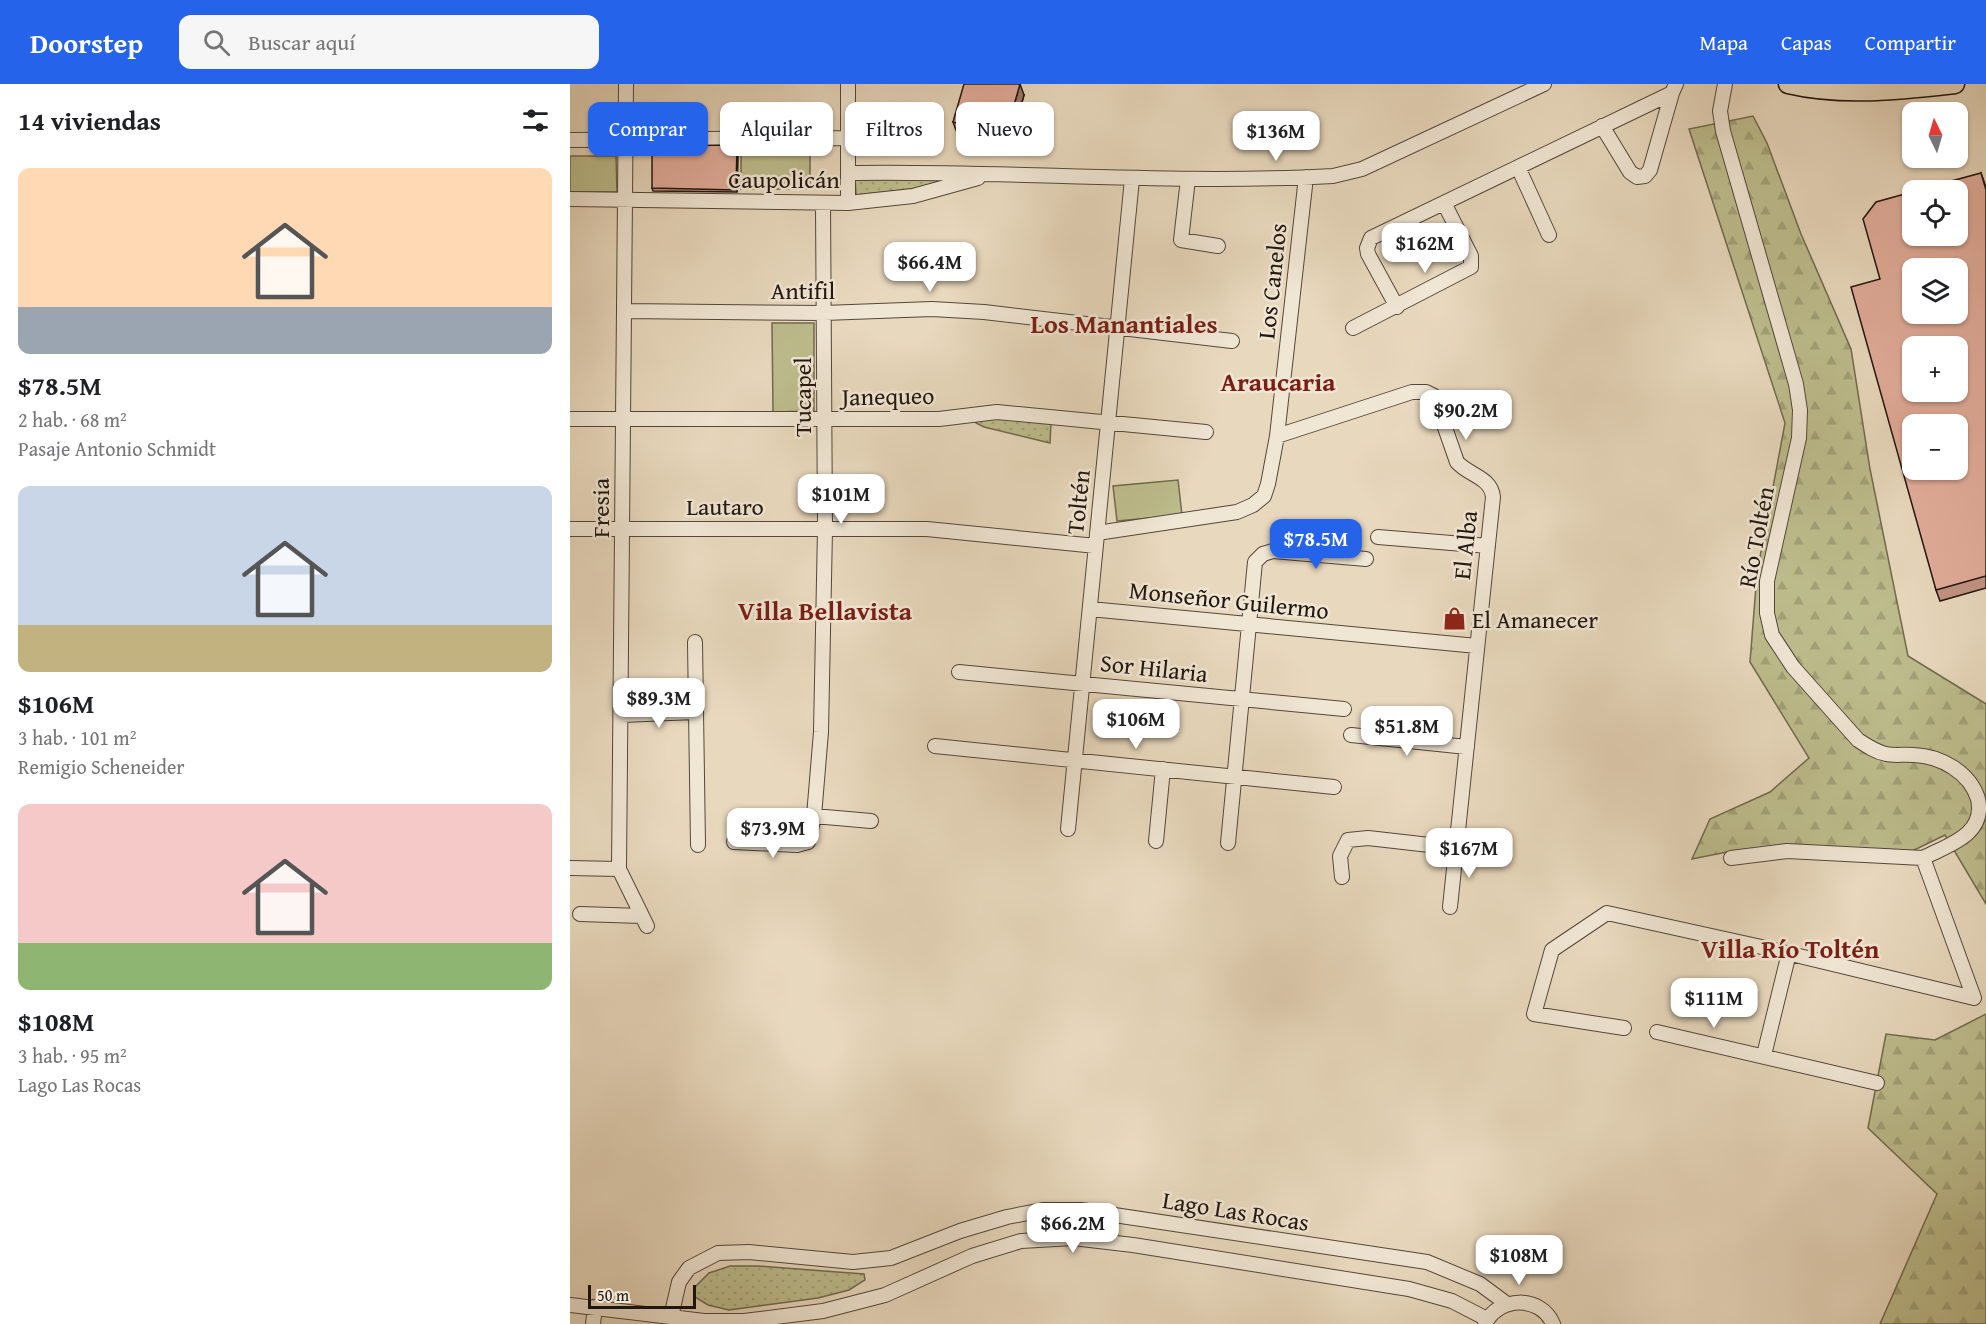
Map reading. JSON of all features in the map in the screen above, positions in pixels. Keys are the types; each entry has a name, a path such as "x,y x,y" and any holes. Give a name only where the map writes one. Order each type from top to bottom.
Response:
{"main road":[{"path":"1788,84 1822,90 1854,92 1955,84"}],"street":[{"name":"Fresia","path":"626,84 626,102"},
{"path":"848,84 848,102"},
{"name":"Caupolicán","path":"848,173 995,173 1132,179 1333,176 1362,170 1544,84"},
{"name":"Río Toltén","path":"1725,84 1720,111 1723,131 1796,384 1800,411 1799,438 1767,581 1766,602 1769,625 1772,635 1793,668 1858,740 1867,747 1885,754 1915,755 1935,759 1961,774 1973,788 1981,813 1977,827 1969,834 1923,858"},
{"path":"1397,306 1368,254 1368,243 1376,235 1602,126 1674,88"},
{"path":"1602,126 1630,172 1637,177 1645,176 1650,170 1674,88"},
{"name":"Caupolicán","path":"708,139 845,138"},
{"name":"Caupolicán","path":"570,140 588,140"},
{"name":"Fresia","path":"580,915 645,921 619,869 626,156"},
{"path":"848,156 848,203"},
{"path":"1518,166 1549,235"},
{"name":"Caupolicán","path":"570,199 848,203 913,196 995,173"},
{"name":"Los Canelos","path":"1264,496 1277,436 1306,177"},
{"name":"Toltén","path":"1068,829 1132,179"},
{"path":"1188,179 1181,240 1218,246"},
{"name":"Tucapel","path":"734,842 796,845 808,842 814,816 821,732 825,529 823,203"},
{"path":"1353,328 1471,267 1471,256 1444,203"},
{"name":"Antifil","path":"624,311 824,313 932,309 984,312 1232,341"},
{"name":"El Alba","path":"1277,436 1412,392 1426,392 1434,396 1457,462 1462,468 1488,483 1491,488 1488,546 1450,907"},
{"name":"Janequeo","path":"570,419 939,419 997,412 1206,432"},
{"name":"Lautaro","path":"570,529 927,529 1096,540 1237,512 1253,505 1264,496"},
{"path":"1378,537 1488,546"},
{"path":"1228,843 1255,562 1263,554 1273,551 1366,559"},
{"name":"Monseñor Guilermo","path":"1090,609 1477,646"},
{"path":"695,642 698,845"},
{"name":"Sor Hilaria","path":"959,672 1344,709"},
{"path":"621,715 695,712"},
{"path":"1351,735 1467,747"},
{"path":"935,746 1334,787"},
{"path":"1156,841 1163,769"},
{"path":"814,816 871,821"},
{"path":"1342,877 1340,856 1348,840 1368,838 1456,848"},
{"path":"1624,1028 1534,1014 1552,950 1607,913 1789,953 1974,998 1923,858 1787,851 1731,858"},
{"path":"570,868 619,869"},
{"path":"1764,1055 1789,953"},
{"path":"1658,1032 1877,1083"},
{"name":"Lago Las Rocas","path":"671,1317 679,1282 689,1268 718,1253 749,1252 853,1262 891,1258 960,1231 1007,1217 1043,1210 1081,1210 1427,1262 1480,1284 1507,1304"},
{"name":"Lago Las Rocas","path":"570,1305 704,1321 744,1321 823,1311 885,1295 972,1256 1021,1241 1074,1238 1133,1245 1409,1289 1452,1301 1486,1321"},
{"path":"1486,1321 1496,1310 1507,1304 1520,1302 1532,1304 1543,1310 1553,1324"},
{"path":"593,1324 595,1307"}],"green space":[{"path":"1753,116 1767,143 1801,234 1851,349 1870,469 1908,656 1986,704 1986,904 1945,835 1904,855 1732,851 1692,859 1710,819 1770,792 1809,758 1750,662 1757,573 1785,423 1689,129"},
{"path":"570,156 616,156 617,192 570,192"},
{"path":"741,156 810,156 810,189 741,189"},
{"path":"957,176 920,188 856,195 855,178"},
{"path":"772,323 814,323 814,411 773,412"},
{"path":"989,416 1051,423 1050,443 976,423 975,418"},
{"path":"1178,480 1182,515 1117,521 1113,486"},
{"path":"1986,1014 1986,1324 1880,1324 1937,1194 1868,1128 1886,1034 1935,1040"},
{"path":"730,1266 864,1274 865,1280 849,1290 818,1298 729,1310 708,1305 695,1297 694,1288 709,1273"}],"building":[{"path":"964,84 1020,84 1015,102 959,102"},
{"path":"708,145 720,145 720,156 737,156 736,190 652,188 652,156 708,156"},
{"path":"1981,173 1986,190 1986,576 1936,590 1905,480 1968,480 1968,414 1902,414 1902,469 1851,287 1880,279 1863,219 1876,202 1902,195 1902,246 1968,246 1968,180 1955,180"}],"place":[{"name":"El Amanecer","path":"1454,619"}],"district":[{"name":"Los Manantiales","path":"1124,323"},
{"name":"Araucaria","path":"1278,381"},
{"name":"Villa Bellavista","path":"825,610"},
{"name":"Villa Río Toltén","path":"1790,948"}]}
